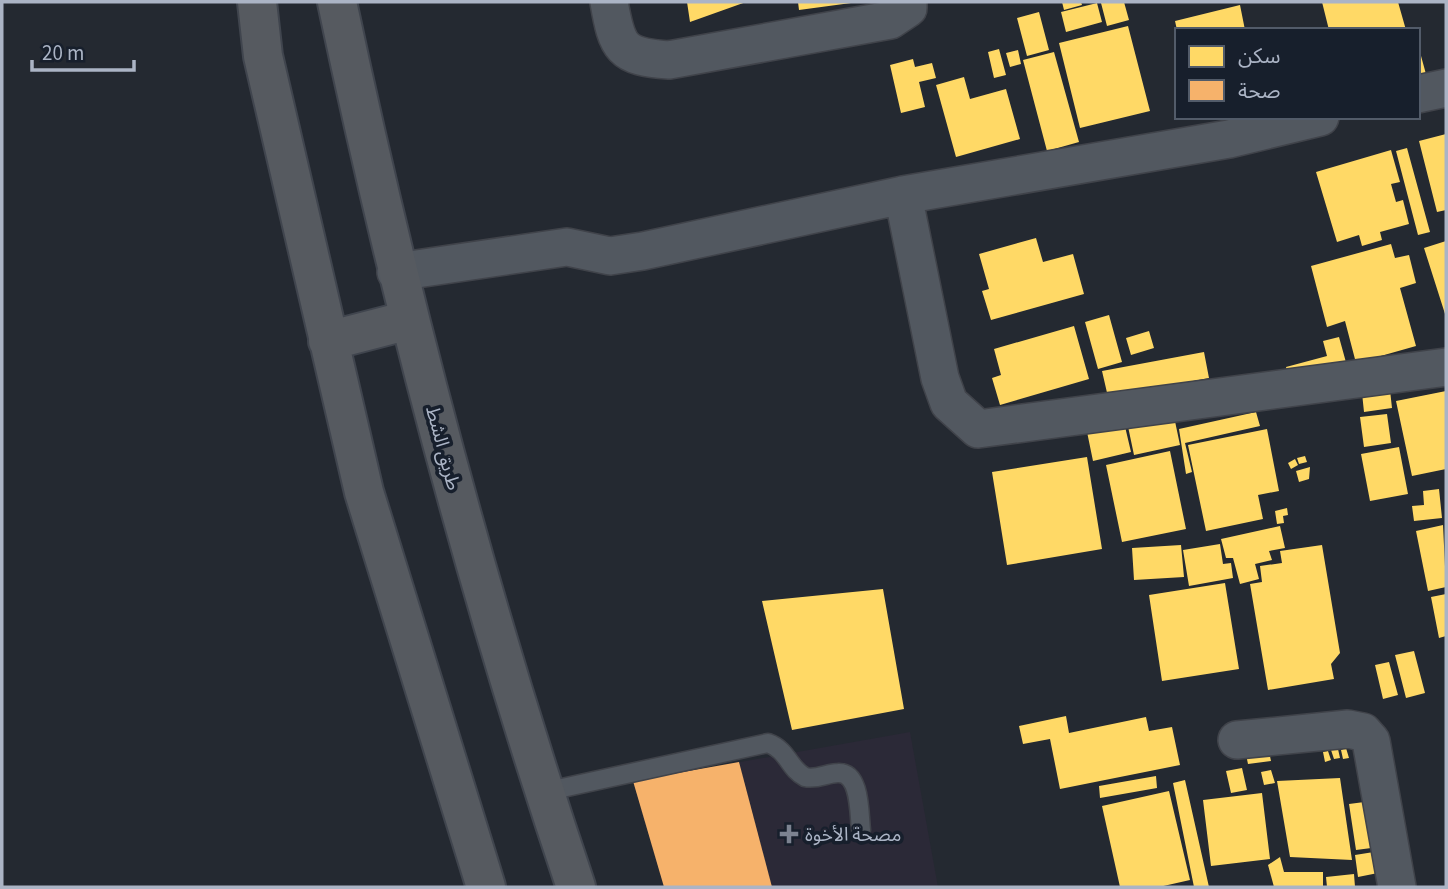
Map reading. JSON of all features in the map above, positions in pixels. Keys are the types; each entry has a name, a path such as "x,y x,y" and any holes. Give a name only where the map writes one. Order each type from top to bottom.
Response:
{"highway":[{"path":"257,2 264,57 364,492 486,887"},
{"name":"طريق الشط","path":"337,2 396,272 494,631 576,887"},
{"path":"328,341 409,320"}],"street":[{"path":"609,2 619,43 636,58 668,60 890,20 908,8 908,2"},
{"path":"1420,94 1446,88"},
{"path":"396,272 567,247 610,256 903,195 1229,139 1312,119"},
{"path":"903,195 940,378 949,403 978,429 1446,367"},
{"path":"1237,740 1348,729 1363,732 1371,741 1397,887"}],"lane":[{"path":"544,792 768,743 781,749 794,769 806,777 837,773 848,776 855,785 861,830"}],"shaded area":[{"name":"مصحة الأخوة","path":"910,732 938,887 664,887 633,781"}],"building: سكن":[{"path":"687,2 746,2 690,22"},
{"path":"798,2 851,2 851,3 799,10"},
{"path":"1062,2 1081,2 1082,5 1064,10"},
{"path":"1124,2 1129,20 1107,26 1101,3"},
{"path":"1322,2 1398,2 1405,28 1372,27 1328,28"},
{"path":"1097,3 1102,22 1066,32 1061,12"},
{"path":"1240,5 1245,28 1177,28 1175,21"},
{"path":"1039,12 1049,50 1027,56 1017,18"},
{"path":"1128,26 1150,111 1080,128 1059,43"},
{"path":"999,49 1006,75 994,78 988,52"},
{"path":"1018,50 1021,64 1010,67 1006,53"},
{"path":"1054,52 1079,142 1047,151 1023,60"},
{"path":"1420,52 1429,85 1420,87"},
{"path":"913,59 915,67 932,63 936,78 919,82 925,107 901,113 890,65"},
{"path":"964,77 970,99 1006,89 1020,139 956,157 936,85"},
{"path":"1446,134 1446,210 1437,212 1419,141"},
{"path":"1407,148 1430,232 1418,235 1396,151"},
{"path":"1391,150 1400,182 1391,184 1396,202 1403,200 1409,224 1380,232 1382,240 1362,246 1359,235 1337,242 1316,172"},
{"path":"1036,238 1043,262 1073,254 1084,294 991,320 982,291 989,289 979,254"},
{"path":"1446,241 1446,317 1424,248"},
{"path":"1391,244 1395,258 1409,255 1416,283 1400,288 1416,346 1356,363 1345,321 1327,327 1311,266"},
{"path":"1109,315 1122,362 1098,369 1085,322"},
{"path":"1074,326 1089,379 1000,405 992,378 1001,375 994,349"},
{"path":"1149,331 1154,348 1131,355 1126,338"},
{"path":"1339,337 1347,366 1290,382 1286,367 1327,356 1323,341"},
{"path":"1204,352 1209,378 1108,397 1102,371"},
{"path":"1390,390 1392,408 1364,412 1362,393"},
{"path":"1446,391 1446,469 1412,476 1396,401"},
{"path":"1172,407 1180,445 1134,455 1126,417"},
{"path":"1256,412 1260,426 1185,443 1192,472 1186,474 1179,429"},
{"path":"1387,414 1391,443 1364,447 1360,417"},
{"path":"1123,418 1131,452 1093,461 1086,427"},
{"path":"1267,429 1279,491 1258,495 1263,519 1206,531 1188,445"},
{"path":"1399,447 1408,494 1370,501 1361,454"},
{"path":"1170,451 1186,529 1122,542 1106,465"},
{"path":"1305,456 1307,462 1299,464 1297,458"},
{"path":"1087,457 1102,549 1007,565 992,472"},
{"path":"1295,459 1298,465 1291,469 1288,463"},
{"path":"1310,467 1309,479 1299,482 1296,471"},
{"path":"1439,489 1442,518 1414,521 1412,506 1424,505 1423,491"},
{"path":"1287,508 1288,515 1283,516 1284,523 1277,524 1275,511"},
{"path":"1443,525 1446,587 1428,591 1416,531"},
{"path":"1280,526 1285,548 1269,551 1272,560 1255,564 1259,579 1240,584 1233,558 1226,558 1221,539"},
{"path":"1220,544 1223,564 1231,563 1233,578 1189,586 1183,550"},
{"path":"1181,545 1184,577 1134,580 1132,548"},
{"path":"1322,545 1340,653 1331,664 1334,679 1268,690 1250,584 1262,582 1260,566 1282,563 1280,551"},
{"path":"1225,583 1239,669 1162,681 1149,595"},
{"path":"883,589 904,709 792,730 762,601"},
{"path":"1446,594 1446,636 1439,638 1431,597"},
{"path":"1414,651 1425,693 1406,698 1395,655"},
{"path":"1389,662 1398,695 1383,699 1375,665"},
{"path":"1066,716 1069,733 1146,717 1149,731 1172,727 1180,765 1060,789 1050,739 1023,744 1019,726"},
{"path":"1268,747 1271,761 1248,764 1245,750"},
{"path":"1346,748 1349,758 1343,759 1341,750"},
{"path":"1338,749 1340,758 1334,759 1331,750"},
{"path":"1328,751 1331,760 1325,762 1323,752"},
{"path":"1242,768 1247,790 1231,793 1226,771"},
{"path":"1271,770 1275,783 1264,785 1261,772"},
{"path":"1156,776 1157,788 1100,798 1099,786"},
{"path":"1340,778 1352,860 1290,857 1277,781"},
{"path":"1185,780 1209,887 1194,887 1173,783"},
{"path":"1169,791 1190,880 1159,887 1120,887 1102,806"},
{"path":"1262,793 1270,859 1211,866 1203,800"},
{"path":"1372,801 1379,847 1356,850 1349,804"},
{"path":"1380,851 1383,872 1358,877 1355,855"},
{"path":"1280,857 1284,872 1323,872 1323,887 1274,887 1268,865"},
{"path":"1354,874 1355,887 1327,887 1326,877"}],"building: صحة":[{"path":"739,762 772,887 664,887 633,781"}],"place":[{"name":"مصحة الأخوة","path":"789,834"}]}
